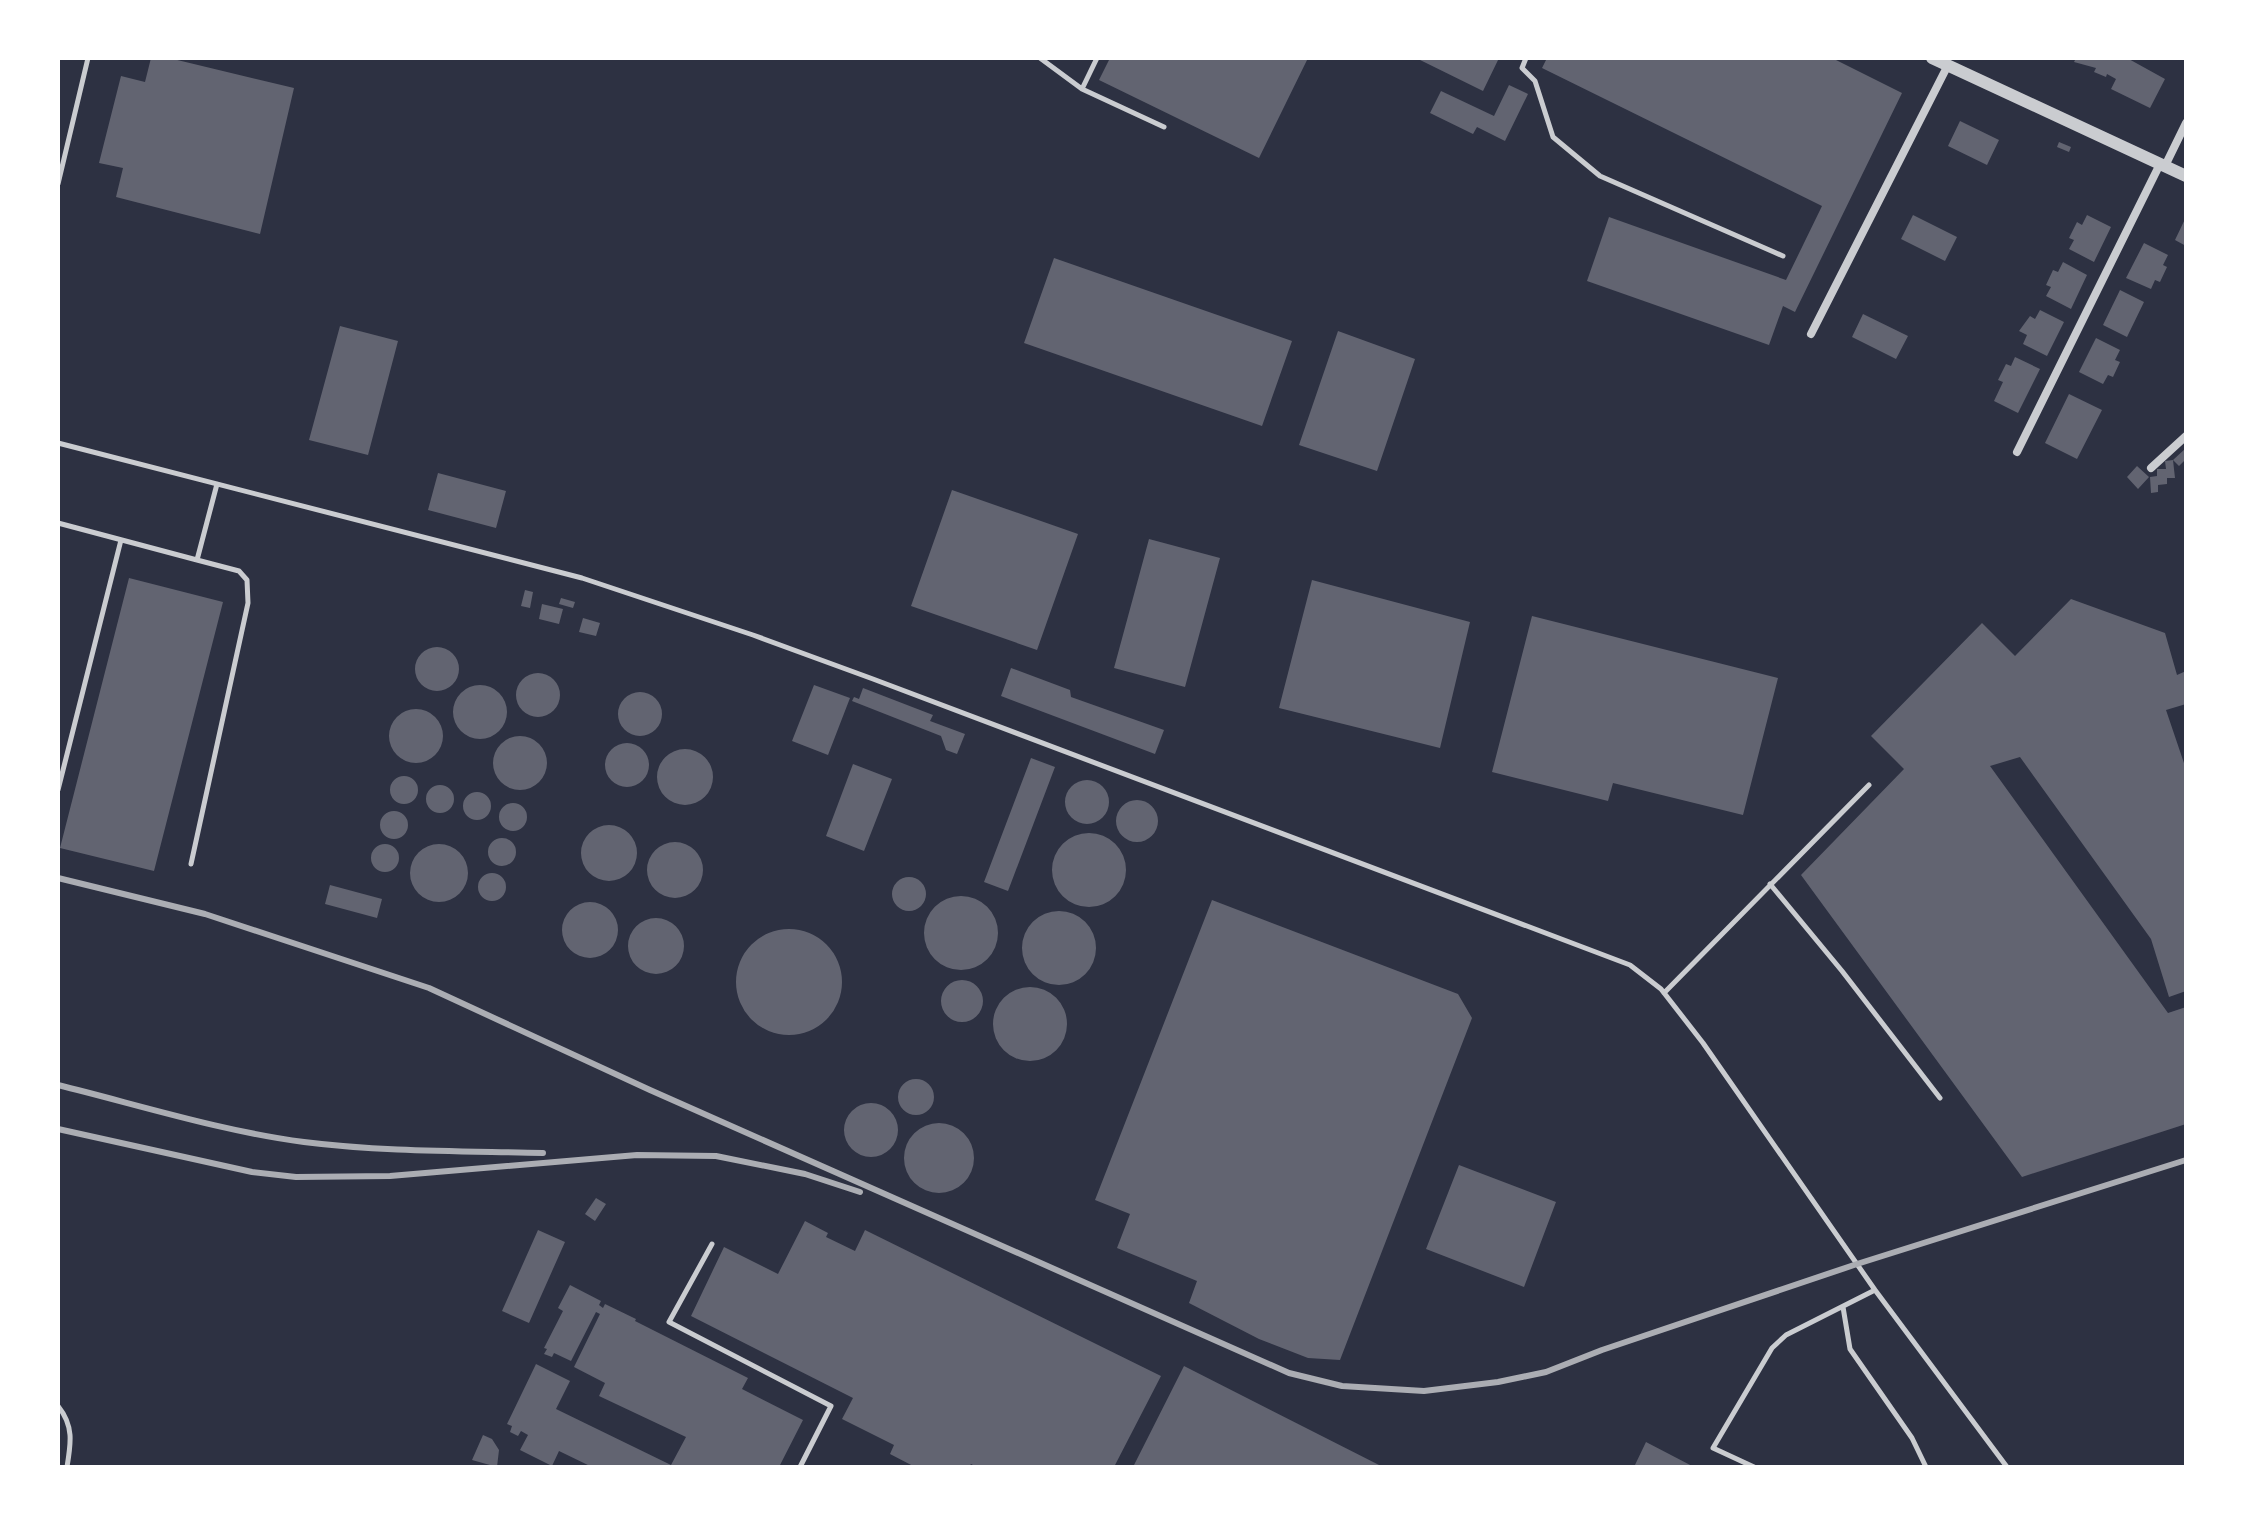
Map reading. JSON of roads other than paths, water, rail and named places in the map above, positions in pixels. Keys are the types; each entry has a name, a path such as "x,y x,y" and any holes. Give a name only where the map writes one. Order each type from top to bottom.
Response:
{"street":[{"path":"1932,58 2186,176"},
{"path":"1811,334 1948,65"},
{"path":"2017,452 2186,123"},
{"path":"2151,468 2186,436"}],"lane":[{"path":"58,184 88,58"},
{"path":"1040,58 1082,89 1164,127"},
{"path":"1082,89 1097,58"},
{"path":"1526,58 1522,68 1535,81 1553,137 1600,176 1783,256"},
{"path":"58,443 582,578 753,635 1630,965 1664,993 1703,1043 1875,1290 2007,1467"},
{"path":"197,560 217,484"},
{"path":"58,523 239,571 247,580 248,603 191,864"},
{"path":"58,790 121,540"},
{"path":"1664,993 1869,785"},
{"path":"1770,884 1940,1098"},
{"path":"712,1244 669,1322 831,1406 800,1467"},
{"path":"1754,1467 1713,1448 1772,1348 1786,1335 1875,1290"},
{"path":"1843,1307 1850,1349 1912,1438 1926,1467"},
{"path":"58,1406 69,1423 72,1441 67,1467"}],"railway":[{"path":"58,878 205,914 429,988 650,1090 1289,1373 1342,1386 1424,1391 1498,1382 1546,1372 1602,1350 1857,1264 2186,1160"},
{"path":"58,1085 211,1124 304,1142 394,1149 543,1153"},
{"path":"58,1129 252,1172 296,1177 390,1176 637,1155 716,1156 805,1174 860,1192"}]}
